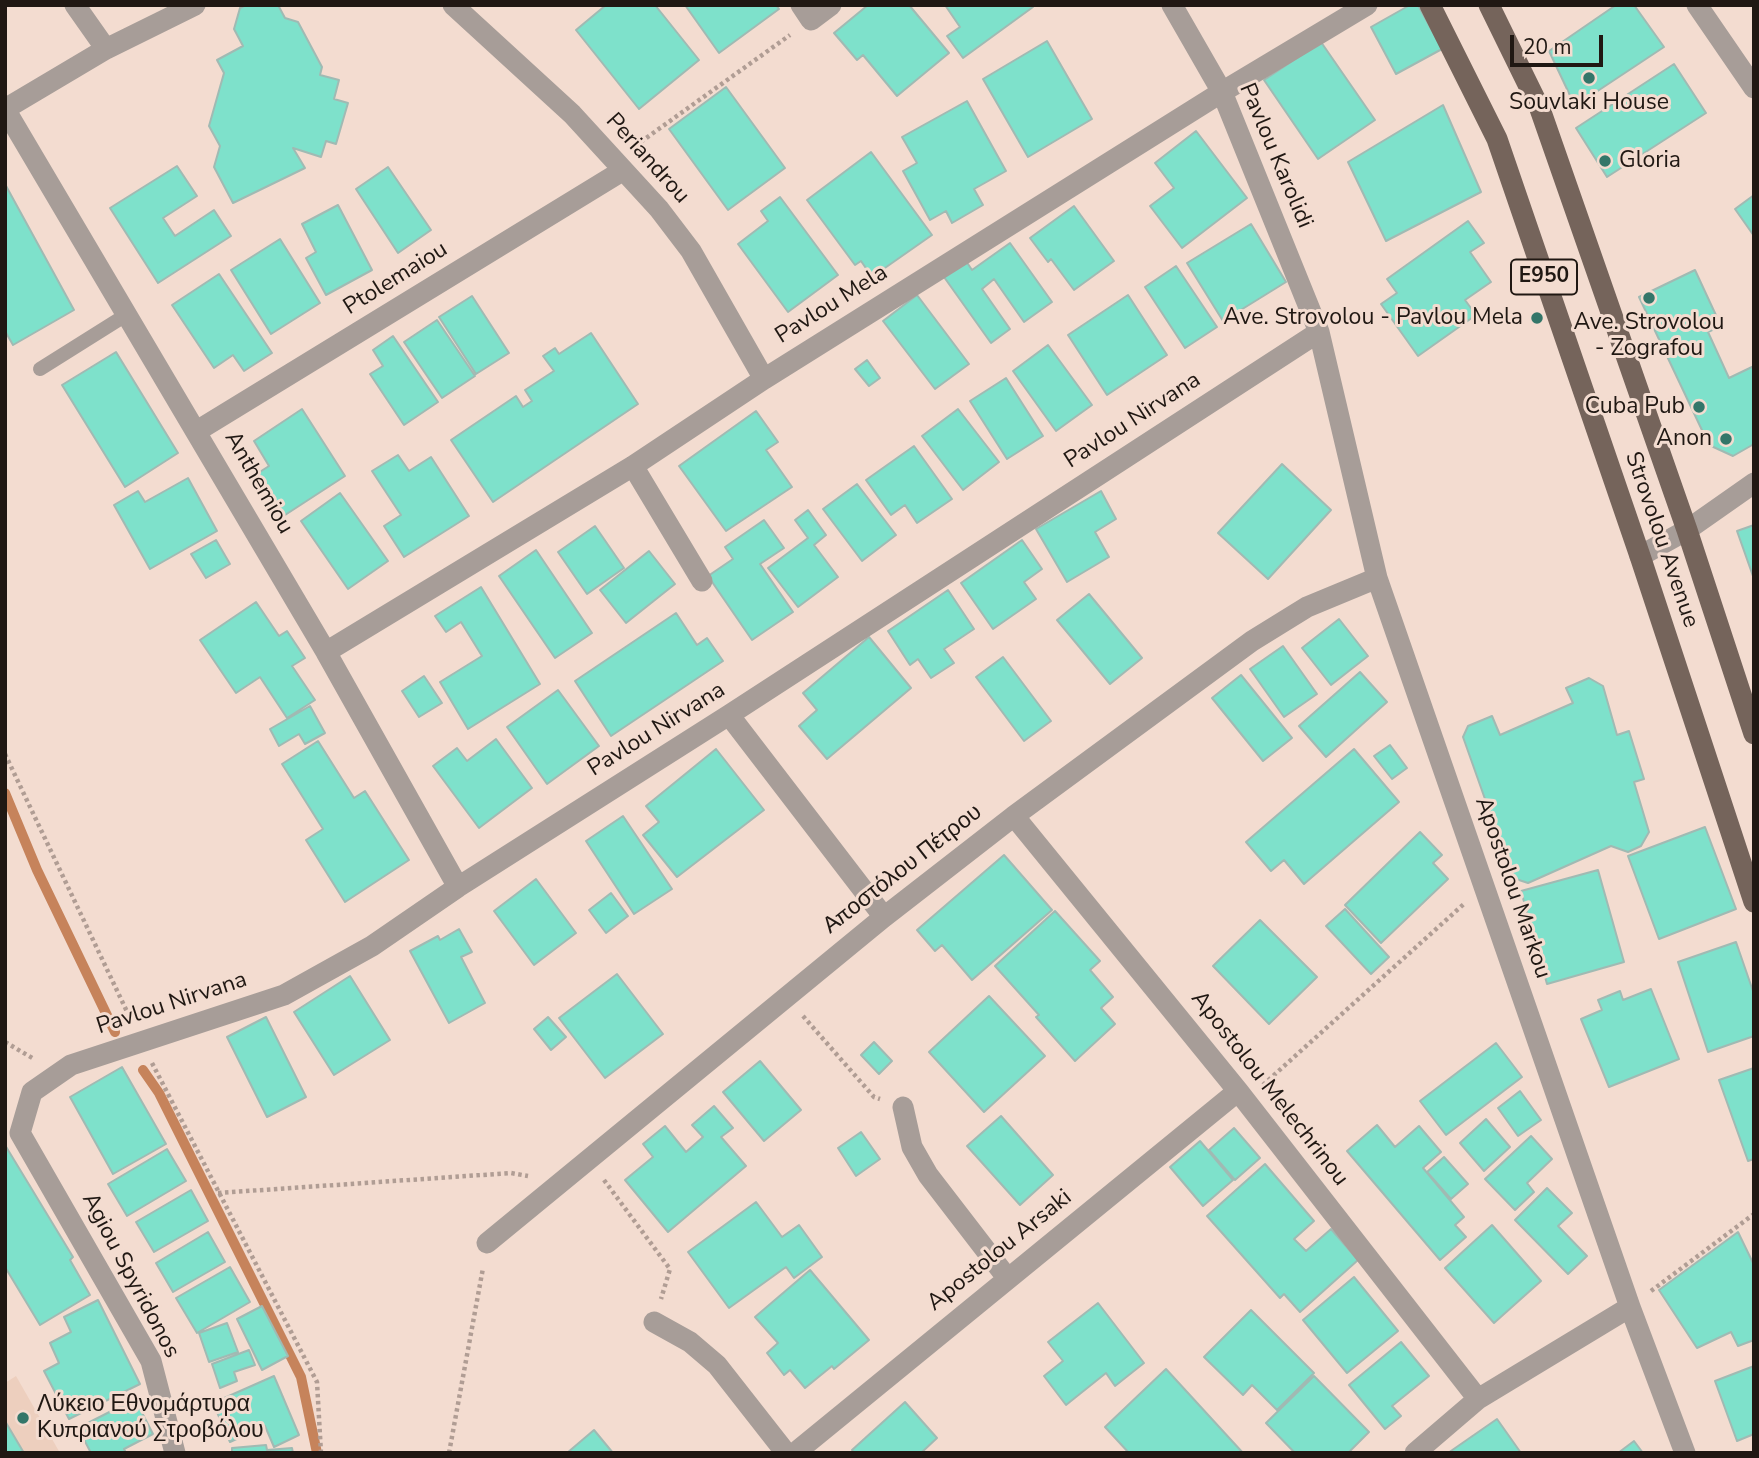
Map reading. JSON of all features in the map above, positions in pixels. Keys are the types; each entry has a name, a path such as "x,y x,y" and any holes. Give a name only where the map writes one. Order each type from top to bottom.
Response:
{"main road":[{"name":"Strovolou Avenue","path":"1430,5 1497,139 1640,556 1754,902"},
{"name":"Strovolou Avenue","path":"1489,5 1541,109 1687,530 1754,734"}],"street":[{"path":"75,5 106,49"},
{"path":"5,109 106,49 195,5"},
{"name":"Periandrou","path":"453,5 572,114 659,209 691,251 764,379"},
{"path":"806,13 831,5"},
{"name":"Pavlou Karolidi","path":"1172,5 1222,92 1319,332"},
{"name":"Pavlou Mela","path":"326,652 633,466 764,379 1222,92 1367,5"},
{"path":"1696,5 1754,88"},
{"name":"Anthemiou","path":"5,109 326,652 458,887"},
{"name":"Ptolemaiou","path":"197,431 618,166"},
{"name":"Apostolou Markou","path":"1319,332 1377,578 1630,1307 1685,1453"},
{"name":"Pavlou Nirvana","path":"20,1133 32,1092 71,1065 284,995 372,946 458,887 729,715 1319,332"},
{"path":"633,466 702,581"},
{"path":"1640,556 1687,530 1754,484"},
{"name":"Αποστόλου Πέτρου","path":"487,1242 884,917 1014,816 1252,641 1307,607 1377,578"},
{"path":"729,715 884,917"},
{"name":"Apostolou Melechrinou","path":"1014,816 1242,1096 1478,1399"},
{"name":"Apostolou Arsaki","path":"796,1453 1008,1279 1242,1096"},
{"path":"903,1107 912,1147 928,1175 1008,1279"},
{"name":"Agiou Spyridonos","path":"20,1133 151,1361 174,1453"},
{"path":"1415,1453 1478,1399 1630,1307"},
{"path":"654,1322 690,1342 717,1365 786,1453"}],"lane":[{"path":"40,369 126,315"}],"path":[{"path":"618,166 806,13"},
{"path":"5,754 142,1042 317,1382 321,1453"},
{"path":"1242,1096 1484,886"},
{"path":"787,997 874,1097 903,1107"},
{"path":"589,1160 670,1269 654,1322"},
{"path":"218,1193 511,1173 536,1177 553,1190"},
{"path":"1630,1307 1754,1214"},
{"path":"449,1453 487,1242"}],"shaded area":[{"name":"Λύκειο Εθνομάρτυρα Κυπριανού Στροβόλου","path":"16,1376 60,1453 5,1453 5,1383"}],"building":[{"path":"246,5 278,5 285,18 298,22 322,67 320,75 339,80 334,99 348,103 336,144 326,141 321,157 293,148 305,168 233,203 214,167 220,146 209,126 224,73 217,60 243,46 234,29 240,8"},
{"path":"606,5 655,5 699,60 639,109 576,30"},
{"path":"685,5 776,5 779,9 719,53"},
{"path":"868,5 909,5 949,53 897,96 863,55 857,60 834,33"},
{"path":"945,5 1033,7 963,58 947,36 960,27"},
{"path":"1410,5 1418,5 1442,49 1396,74 1371,27"},
{"name":"Souvlaki House","path":"1616,5 1634,5 1664,47 1575,106 1549,51"},
{"path":"1047,41 1092,119 1028,157 983,79"},
{"path":"1321,42 1375,120 1318,159 1264,80"},
{"path":"1674,64 1706,113 1607,177 1576,128"},
{"path":"726,87 785,168 728,210 669,129"},
{"path":"967,101 1006,171 974,189 983,205 952,223 946,211 930,220 903,171 917,163 902,137"},
{"path":"1443,105 1481,192 1386,241 1348,162"},
{"path":"1196,131 1247,198 1182,248 1150,206 1174,188 1155,163"},
{"path":"871,152 932,235 872,277 861,261 855,265 807,200"},
{"path":"177,166 197,196 163,218 175,236 214,210 231,236 158,283 110,208"},
{"path":"388,167 431,230 398,253 356,189"},
{"path":"5,184 74,310 13,345 5,331"},
{"path":"1754,195 1754,236 1735,209"},
{"path":"780,197 838,275 788,312 738,244 768,221 761,211"},
{"path":"338,205 372,270 326,295 306,258 316,252 302,224"},
{"path":"1074,206 1114,261 1074,290 1051,259 1048,262 1030,238"},
{"path":"1468,221 1484,243 1470,252 1491,282 1465,300 1476,315 1418,356 1381,304 1397,293 1387,279"},
{"path":"1251,224 1286,282 1223,321 1187,263"},
{"path":"280,239 320,303 271,334 231,270"},
{"path":"1010,243 1052,302 1024,322 994,279 982,289 1010,329 991,343 944,277 966,261 972,270"},
{"path":"1176,266 1217,327 1185,348 1145,287"},
{"path":"1695,270 1721,326 1708,332 1729,378 1754,366 1754,444 1733,456 1709,445 1639,297"},
{"path":"219,274 272,353 244,371 233,355 214,368 172,305"},
{"path":"917,295 969,364 935,389 883,321"},
{"path":"1128,295 1167,355 1107,395 1068,335"},
{"path":"472,296 509,353 476,374 439,317"},
{"path":"437,320 475,376 442,398 404,342"},
{"path":"591,333 638,404 493,502 451,440 516,396 523,407 532,401 525,390 554,371 543,356 555,348 559,354"},
{"path":"393,336 438,402 404,425 370,374 383,366 373,350"},
{"path":"1048,345 1092,405 1056,431 1013,371"},
{"path":"116,352 178,453 125,487 62,385"},
{"path":"867,360 880,378 869,386 855,369"},
{"path":"1006,378 1043,436 1007,459 970,401"},
{"path":"302,409 345,476 282,517 255,475 269,466 254,441"},
{"path":"958,409 999,462 963,490 922,436"},
{"path":"756,411 778,442 766,450 792,487 726,531 679,466"},
{"path":"914,446 952,499 917,523 905,505 891,515 866,480"},
{"path":"398,455 409,471 431,457 469,516 404,557 384,526 401,515 372,471"},
{"path":"1282,464 1331,510 1268,579 1218,533"},
{"path":"188,478 217,531 150,569 114,505 138,491 145,502"},
{"path":"857,484 896,535 862,561 823,509"},
{"path":"1101,491 1116,519 1095,532 1109,557 1067,582 1036,529"},
{"path":"340,493 388,561 348,589 301,521"},
{"path":"808,510 826,535 814,545 838,577 798,607 768,568 808,538 795,520"},
{"path":"764,520 784,548 760,564 793,612 752,640 708,576 733,559 725,547"},
{"path":"1754,525 1754,579 1737,531"},
{"path":"595,526 624,568 587,594 558,552"},
{"path":"216,540 230,564 206,578 191,554"},
{"path":"1022,540 1042,569 1024,582 1036,599 993,629 961,583"},
{"path":"536,550 592,633 555,658 499,576"},
{"path":"649,551 675,584 626,623 600,590"},
{"path":"481,587 540,684 468,729 440,682 482,656 461,622 446,632 435,616"},
{"path":"948,590 974,629 944,649 954,663 931,678 918,659 910,665 888,631"},
{"path":"1089,594 1142,658 1110,684 1057,620"},
{"path":"256,602 279,636 287,631 305,658 292,666 315,700 287,718 260,677 236,693 200,640"},
{"path":"676,613 697,645 707,638 723,661 611,736 575,681"},
{"path":"1339,619 1368,656 1331,685 1302,648"},
{"path":"869,637 911,688 827,759 799,726 817,710 803,693"},
{"path":"1283,646 1317,694 1284,717 1250,669"},
{"path":"1003,657 1051,721 1024,741 976,677"},
{"path":"1360,672 1387,702 1326,757 1299,726"},
{"path":"1241,675 1292,738 1263,761 1212,698"},
{"path":"424,676 442,703 419,717 402,691"},
{"path":"1589,678 1603,686 1617,735 1629,731 1644,779 1634,782 1649,832 1641,846 1628,852 1611,846 1528,883 1513,878 1463,737 1468,726 1492,716 1500,735 1573,703 1566,688"},
{"path":"558,690 599,746 547,784 507,727"},
{"path":"310,706 325,733 305,744 299,734 279,746 270,729"},
{"path":"496,739 532,788 479,828 433,766 457,748 467,761"},
{"path":"318,741 354,798 365,791 409,860 345,902 306,840 323,829 282,764"},
{"path":"1390,745 1407,768 1392,779 1374,756"},
{"path":"716,749 764,810 677,877 643,835 659,822 646,806"},
{"path":"1354,749 1399,802 1304,884 1284,860 1271,871 1246,842"},
{"path":"623,816 672,889 634,914 586,841"},
{"path":"1705,827 1736,909 1659,939 1628,856"},
{"path":"1420,832 1442,855 1433,863 1448,879 1381,943 1345,905"},
{"path":"1004,855 1052,910 972,980 942,945 935,951 917,930"},
{"path":"1598,870 1624,962 1547,984 1521,891"},
{"path":"536,879 576,933 534,965 494,911"},
{"path":"611,893 628,916 606,933 589,910"},
{"path":"1345,909 1389,957 1371,974 1326,926"},
{"path":"1055,911 1100,961 1090,970 1113,997 1101,1008 1115,1024 1075,1061 995,966"},
{"path":"1260,920 1317,977 1269,1024 1213,966"},
{"path":"459,929 472,952 461,957 485,1003 449,1023 410,951 438,936 440,940"},
{"path":"1736,942 1754,994 1754,1036 1708,1052 1678,962"},
{"path":"617,974 663,1034 605,1078 559,1018"},
{"path":"350,976 390,1040 334,1075 294,1012"},
{"path":"1651,989 1679,1059 1609,1087 1581,1019 1602,1010 1598,1000 1620,991 1623,1000"},
{"path":"989,996 1045,1056 984,1112 929,1052"},
{"path":"266,1017 306,1097 267,1117 227,1037"},
{"path":"548,1017 566,1037 551,1050 534,1029"},
{"path":"874,1042 892,1061 879,1074 861,1055"},
{"path":"1496,1043 1522,1077 1446,1135 1420,1101"},
{"path":"760,1061 801,1110 764,1141 723,1092"},
{"path":"122,1067 166,1144 113,1174 70,1097"},
{"path":"1754,1068 1754,1159 1748,1161 1719,1080"},
{"path":"1520,1091 1541,1120 1518,1136 1498,1108"},
{"path":"714,1106 733,1128 721,1137 746,1166 668,1232 625,1180 653,1157 643,1144 665,1126 686,1152 703,1137 692,1125"},
{"path":"1001,1116 1053,1175 1020,1205 967,1146"},
{"path":"1486,1119 1510,1147 1484,1171 1460,1143"},
{"path":"1377,1125 1395,1147 1419,1126 1441,1152 1423,1168 1464,1217 1455,1225 1466,1237 1440,1260 1347,1151"},
{"path":"1234,1128 1260,1158 1235,1180 1209,1150"},
{"path":"861,1132 880,1159 856,1176 838,1148"},
{"path":"1531,1136 1552,1159 1527,1183 1534,1192 1515,1210 1485,1179"},
{"path":"1200,1141 1233,1180 1203,1206 1170,1167"},
{"path":"5,1145 73,1257 70,1260 90,1295 40,1325 5,1267"},
{"path":"167,1149 186,1181 127,1216 108,1184"},
{"path":"1444,1157 1468,1184 1451,1199 1427,1172"},
{"path":"1265,1164 1314,1221 1294,1239 1306,1251 1331,1229 1358,1260 1300,1312 1284,1294 1280,1298 1207,1216"},
{"path":"1547,1188 1572,1213 1558,1226 1587,1256 1568,1274 1515,1220"},
{"path":"191,1190 208,1221 154,1252 136,1222"},
{"path":"756,1202 782,1237 799,1225 822,1257 794,1278 786,1267 729,1308 688,1252"},
{"path":"1492,1225 1541,1281 1494,1323 1445,1268"},
{"path":"208,1232 225,1262 173,1292 156,1263"},
{"path":"1738,1232 1754,1265 1754,1340 1738,1346 1731,1332 1697,1348 1659,1290"},
{"path":"230,1267 250,1302 197,1333 176,1298"},
{"path":"810,1270 869,1340 834,1369 832,1366 805,1388 790,1370 784,1375 767,1353 778,1343 755,1317"},
{"path":"1354,1277 1398,1331 1347,1373 1303,1320"},
{"path":"98,1300 140,1384 69,1419 44,1371 59,1363 50,1343 71,1332 64,1317"},
{"path":"1098,1303 1144,1363 1115,1386 1106,1373 1066,1405 1044,1376 1063,1361 1048,1342"},
{"path":"262,1306 288,1356 262,1370 237,1319"},
{"path":"1251,1310 1314,1373 1277,1410 1252,1385 1243,1395 1204,1357"},
{"path":"227,1323 238,1352 209,1362 199,1333"},
{"path":"1401,1342 1429,1376 1392,1406 1401,1416 1385,1429 1349,1385"},
{"path":"249,1350 255,1365 234,1372 237,1381 220,1388 212,1364"},
{"path":"1754,1366 1754,1434 1737,1441 1715,1381"},
{"path":"1166,1369 1243,1453 1129,1453 1105,1427"},
{"path":"274,1376 299,1435 274,1447 265,1426 230,1442 213,1403"},
{"path":"1314,1376 1369,1432 1348,1453 1295,1453 1266,1423"},
{"path":"135,1399 153,1434 124,1449 126,1453 91,1453 78,1428"},
{"path":"905,1402 937,1438 921,1453 854,1453 852,1450"},
{"path":"1497,1419 1521,1453 1448,1453"},
{"path":"5,1421 24,1453 5,1453"},
{"path":"594,1430 613,1453 567,1453"},
{"path":"1634,1441 1643,1453 1618,1453"},
{"path":"266,1445 267,1450 292,1448 293,1453 232,1453 232,1448"}],"waterway":[{"path":"5,793 37,870 115,1032"},
{"path":"143,1070 159,1093 301,1377 317,1453"}],"place":[{"name":"Souvlaki House","path":"1589,78"},
{"name":"Gloria","path":"1605,161"},
{"name":"Ave. Strovolou - Zografou","path":"1649,298"},
{"name":"Ave. Strovolou - Pavlou Mela","path":"1537,318"},
{"name":"Cuba Pub","path":"1699,407"},
{"name":"Anon","path":"1726,439"},
{"name":"Λύκειο Εθνομάρτυρα Κυπριανού Στροβόλου","path":"23,1418"}]}
